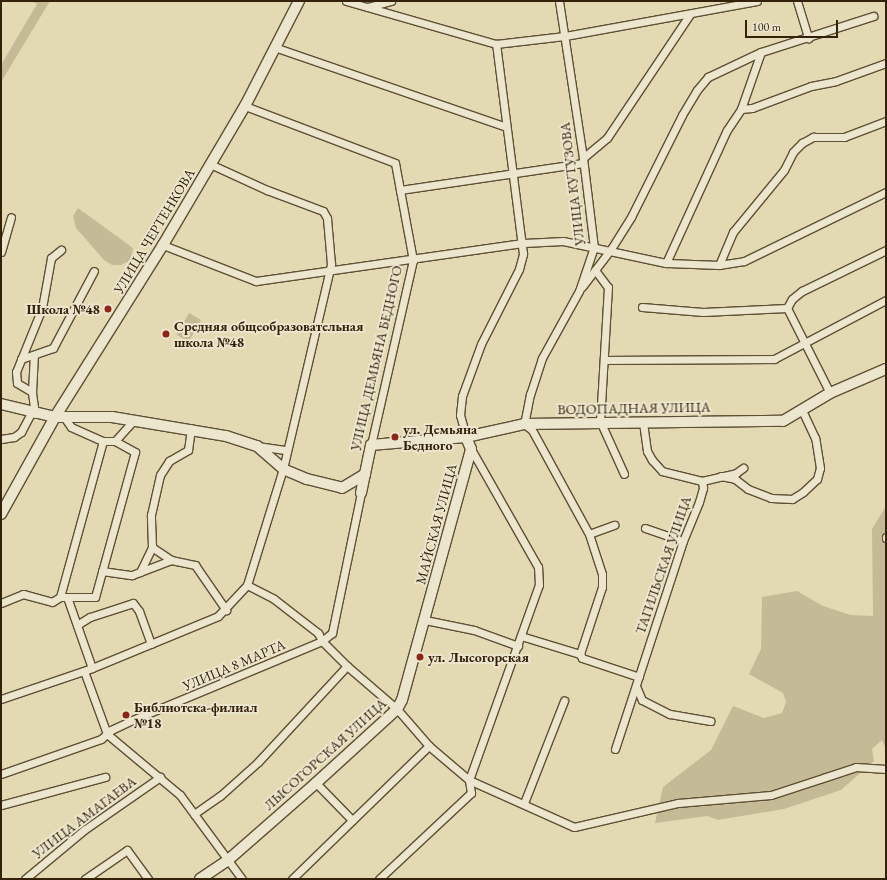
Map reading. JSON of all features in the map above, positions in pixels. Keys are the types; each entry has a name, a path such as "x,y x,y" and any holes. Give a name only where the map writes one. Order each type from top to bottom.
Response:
{"street":[{"name":"УЛИЦА ЧЕРТЕНКОВА","path":"1,514 245,106 277,48 299,1"},
{"path":"346,1 496,44 565,36 757,1"},
{"path":"368,7 391,1"},
{"name":"УЛИЦА КУТУЗОВА","path":"524,424 530,394 542,358 579,291 594,247 583,160 559,1"},
{"path":"797,1 808,38"},
{"path":"400,190 514,174 583,160 607,138 690,14"},
{"path":"579,291 611,249 697,90 717,71 761,52 873,16"},
{"path":"466,437 460,415 462,396 481,344 518,269 524,243 506,127 496,44"},
{"path":"277,48 506,127"},
{"path":"666,263 727,130 741,109 761,52"},
{"path":"741,109 752,108 811,86 836,81 886,63"},
{"name":"УЛИЦА ДЕМЬЯНА БЕДНОГО","path":"245,106 395,163 413,260 371,445 332,633 322,641"},
{"path":"719,265 733,232 784,170 793,152 802,143 813,137 844,137 886,121"},
{"path":"1,699 92,668 218,616 226,610 247,585 283,469 331,264 327,218 323,211 267,190 210,164"},
{"path":"163,245 256,280 328,272 524,243 564,241 611,249 666,263 719,265 744,261 886,192"},
{"path":"1,252 11,217"},
{"path":"32,392 17,382 16,372 42,308 51,258 61,250"},
{"path":"787,308 792,299 802,291 886,250"},
{"path":"595,270 608,287 600,421 624,474"},
{"path":"21,359 53,348 94,271"},
{"path":"604,360 774,359 886,300"},
{"path":"642,307 703,312 787,308"},
{"path":"787,308 830,394"},
{"path":"1,439 14,437 21,432 33,413 32,392 34,355"},
{"name":"ВОДОПАДНАЯ УЛИЦА","path":"371,445 466,437 524,424 600,421 783,421 830,394 886,369"},
{"path":"1,404 33,413 59,417 112,417 191,428 257,446 287,450"},
{"path":"721,476 735,479 748,489 771,498 792,499 803,492 817,479 820,468 815,438 802,410"},
{"path":"1,603 23,594 52,602 63,597 94,597 135,452 115,441 103,441 71,427 59,417"},
{"path":"115,441 133,421"},
{"name":"ТАГИЛЬСКАЯ УЛИЦА","path":"615,749 683,541 699,502 702,481 687,479 662,471 647,451 642,421"},
{"path":"524,424 532,430 589,534 602,574 602,587 580,654"},
{"path":"140,572 152,547 151,515 160,475 169,460 188,450 191,428"},
{"name":"МАЙСКАЯ УЛИЦА","path":"425,620 471,449 466,437"},
{"path":"92,668 76,625 63,597 103,441"},
{"path":"257,446 283,469 307,479 342,488 365,474"},
{"path":"379,879 471,793 469,780 539,585 538,567 471,449"},
{"path":"702,481 736,473 742,468"},
{"path":"589,534 614,525"},
{"path":"645,528 683,541"},
{"path":"152,547 171,560 195,565 226,610"},
{"path":"102,571 132,575 171,560"},
{"path":"247,585 274,599 318,633 322,641 347,666 397,709 429,746 469,780 574,826 678,803 771,796 856,767 886,768"},
{"path":"76,625 90,617 133,603 139,611 151,644"},
{"path":"425,620 474,630 518,646"},
{"name":"ЛЫСОГОРСКАЯ УЛИЦА","path":"200,879 227,861 316,784 397,709 402,700 425,620"},
{"path":"521,636 580,654 582,658 638,677"},
{"name":"УЛИЦА 8 МАРТА","path":"1,774 101,739 130,721 322,641"},
{"path":"194,814 220,796 258,762 347,666"},
{"path":"84,671 107,734 180,795 227,861 242,879"},
{"path":"636,686 642,700 670,714 710,721"},
{"path":"524,803 564,701"},
{"path":"292,879 429,746"},
{"path":"1,805 105,777"},
{"name":"УЛИЦА АМАГАЕВА","path":"25,879 84,830 160,777"},
{"path":"316,784 352,820"},
{"path":"85,879 126,850 148,879"}],"shaded area":[{"path":"31,1 50,1 1,82 1,65 37,4"},
{"path":"78,208 133,248 131,260 121,265 112,265 104,260 76,228 73,216"},
{"path":"189,313 201,320 189,342 176,335"},
{"path":"886,506 886,749 882,740 872,749 874,761 841,790 784,809 718,820 707,816 655,823 663,787 711,750 733,706 764,718 782,713 786,702 783,693 749,674 761,649 762,597 797,591 823,606 851,615 873,616 872,529"}],"place":[{"name":"Школа №48","path":"108,309"},
{"name":"Средняя общеобразовательная школа №48","path":"166,334"},
{"name":"ул. Демьяна Бедного","path":"395,437"},
{"name":"ул. Лысогорская","path":"420,657"},
{"name":"Библиотека-филиал №18","path":"126,715"}]}
